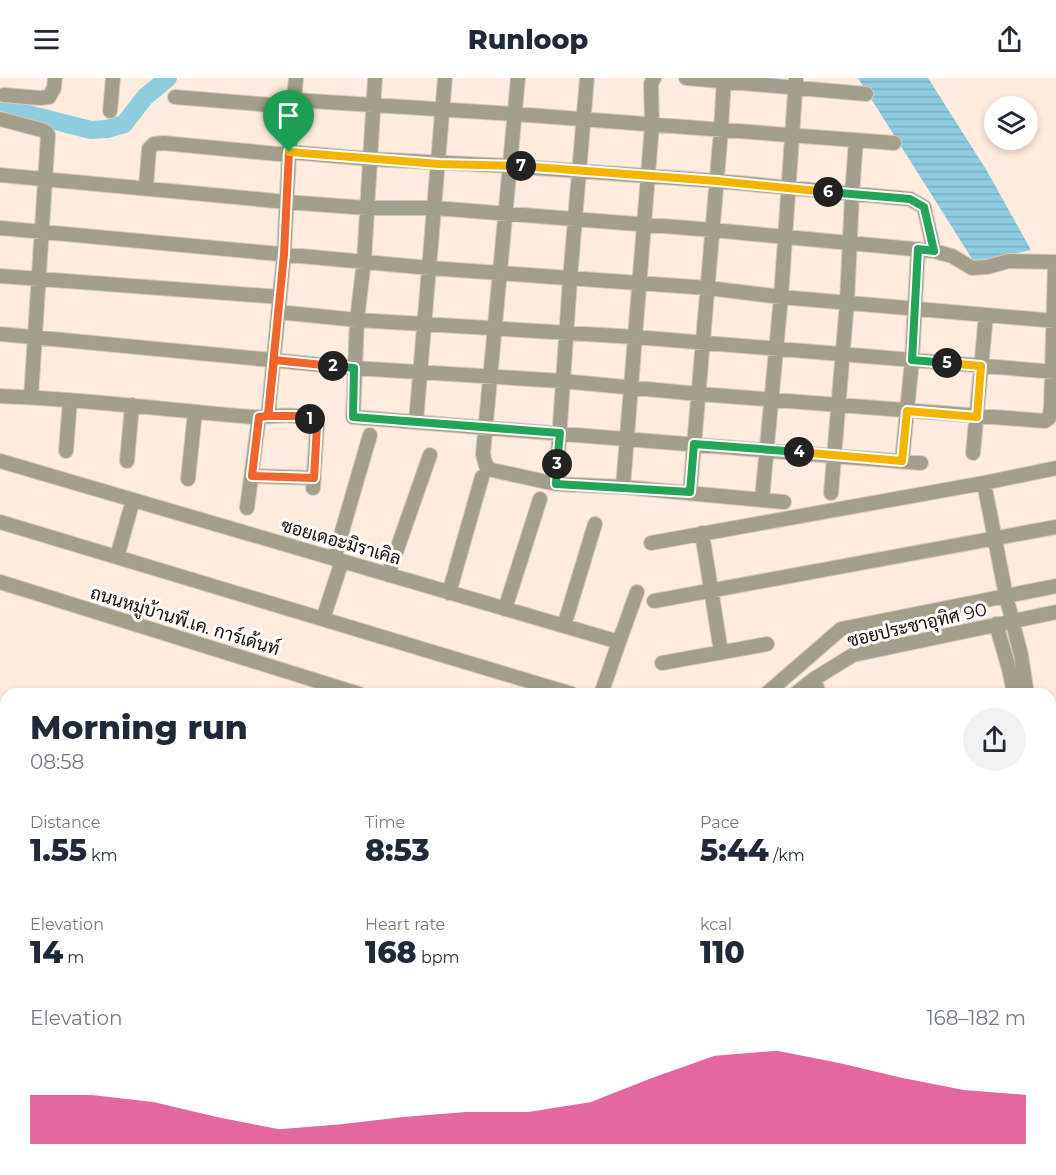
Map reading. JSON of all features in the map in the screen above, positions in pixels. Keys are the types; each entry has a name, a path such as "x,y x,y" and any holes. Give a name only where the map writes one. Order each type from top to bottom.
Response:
{"street":[{"path":"4,95 49,97 54,88 55,78"},
{"path":"110,111 113,78"},
{"path":"248,508 274,360 296,78"},
{"path":"375,78 364,261 357,320 353,417 921,462"},
{"path":"416,422 445,78"},
{"path":"518,78 483,454 486,466 492,470 556,484 690,492 784,502"},
{"path":"556,484 562,381 587,78"},
{"path":"623,487 652,125 651,84 654,78"},
{"path":"686,78 796,83 866,94"},
{"path":"690,492 724,80"},
{"path":"762,499 782,297 796,83"},
{"path":"176,97 514,114 894,143"},
{"path":"0,119 46,132 48,135 31,397"},
{"path":"831,493 847,302 856,140"},
{"path":"146,187 149,149 154,144 162,143 439,164 510,166 717,181 910,199 924,207 934,251"},
{"path":"0,175 287,202 367,208 435,208 918,249 952,256 972,268 987,267 1009,261 1056,262 1051,408 1046,421 562,381 354,368 0,334"},
{"path":"0,228 430,268 708,288 782,297 1055,320"},
{"path":"902,461 912,360 918,249"},
{"path":"0,276 280,297"},
{"path":"278,312 357,320 635,337 1053,372"},
{"path":"973,453 986,315"},
{"path":"0,396 263,417 297,416 315,422 317,426 314,483 252,476"},
{"path":"66,450 70,400"},
{"path":"127,461 132,405"},
{"path":"188,478 195,412"},
{"path":"323,619 370,435"},
{"path":"388,575 430,455"},
{"name":"ซอยเดอะมิราเคิล","path":"0,461 619,642"},
{"path":"651,543 1056,468"},
{"path":"449,593 483,477"},
{"path":"984,483 1012,621 1019,688"},
{"path":"505,609 540,499"},
{"path":"117,557 133,500"},
{"path":"0,522 552,688"},
{"path":"564,627 595,524"},
{"path":"654,601 1056,527"},
{"path":"702,533 721,652"},
{"name":"ถนนหมู่บ้านพี.เค. การ์เด้นท์","path":"0,582 340,688"},
{"path":"773,688 841,629 1056,586"},
{"path":"602,688 637,592"},
{"name":"ซอยประชาอุทิศ 90","path":"803,688 854,655 1056,612"},
{"path":"996,624 1019,688"},
{"path":"662,663 767,644"},
{"path":"814,679 817,688"}],"water":[{"path":"858,78 928,78 987,171 1031,250 974,262"}],"waterway":[{"path":"0,107 91,130 107,129 124,124 145,97 168,78"}],"route":[{"path":"289,152 284,254 268,416 297,416 315,422 317,426 314,478 252,476 259,417 268,416 274,360 354,368 353,417 560,433 556,484 690,492 694,444 902,461 907,411 977,417 981,366 912,360 918,249 934,251 924,207 918,202 910,199 717,181 510,166 439,164 289,152"}]}
